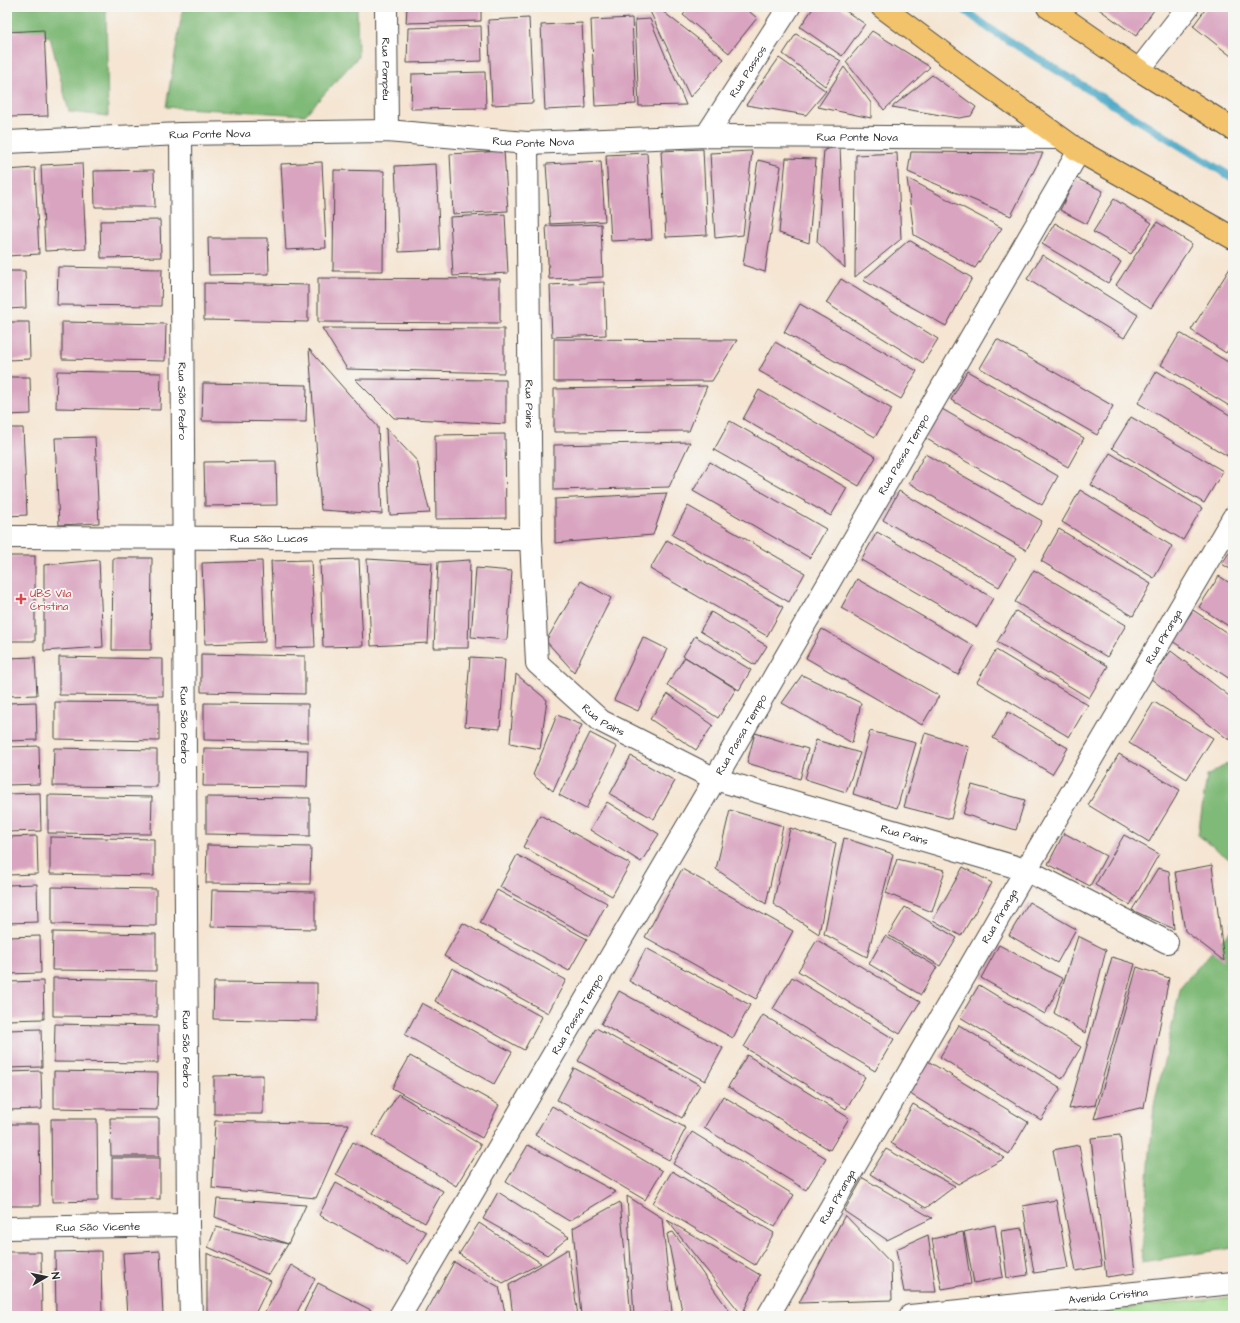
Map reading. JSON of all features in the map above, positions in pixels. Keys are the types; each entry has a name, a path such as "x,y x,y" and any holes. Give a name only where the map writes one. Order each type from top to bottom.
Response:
{"main road":[{"path":"882,7 1079,151 1233,238"},
{"path":"1048,7 1139,70 1233,129"}],"street":[{"name":"Rua Pompéu","path":"386,7 387,131"},
{"name":"Rua Passos","path":"706,136 789,7"},
{"path":"1139,70 1188,7"},
{"name":"Rua Ponte Nova","path":"7,142 181,134 387,131 527,143 706,136 1060,138"},
{"name":"Rua São Pedro","path":"181,134 188,1225 191,1316"},
{"name":"Rua Pains","path":"527,143 531,539 537,663 601,720 715,779 1026,870 1167,942"},
{"name":"Rua Passa Tempo","path":"400,1316 715,779 1079,151"},
{"name":"Rua Piranga","path":"768,1316 1026,870 1233,518"},
{"name":"Rua São Lucas","path":"7,537 531,539"},
{"name":"Rua São Vicente","path":"7,1228 188,1225"},
{"name":"Avenida Cristina","path":"910,1316 1233,1283"}],"green space":[{"path":"7,7 106,7 108,116 69,112 50,37 7,28"},
{"path":"183,7 357,7 358,57 305,115 166,107"},
{"path":"1233,760 1233,862 1198,835 1207,776"},
{"path":"1233,908 1233,1248 1141,1262 1154,1105 1181,986 1232,929"},
{"path":"1233,1297 1233,1316 1049,1316"}],"building":[{"path":"407,7 481,7 481,21 406,23"},
{"path":"648,7 657,7 724,59 690,97"},
{"path":"690,7 744,7 757,18 729,53 683,15"},
{"path":"814,7 840,7 865,24 842,56 800,27"},
{"path":"1096,7 1156,7 1136,36"},
{"path":"1207,7 1233,7 1233,54 1231,56 1193,26"},
{"path":"529,18 533,103 492,105 488,20"},
{"path":"632,18 636,104 595,106 591,20"},
{"path":"650,19 686,105 639,106 635,20"},
{"path":"582,23 586,108 545,110 541,25"},
{"path":"481,26 482,61 407,63 408,28"},
{"path":"44,30 48,116 8,117 7,32"},
{"path":"872,31 930,67 884,110 846,62"},
{"path":"796,34 841,61 825,86 783,54"},
{"path":"779,58 826,91 806,115 746,105"},
{"path":"844,67 871,103 871,118 818,107"},
{"path":"485,72 486,108 411,109 412,74"},
{"path":"932,75 976,107 971,116 959,118 892,107"},
{"path":"840,146 845,268 817,242 824,150"},
{"path":"703,149 707,235 666,237 661,151"},
{"path":"504,151 508,211 453,214 450,154"},
{"path":"752,151 743,235 715,238 710,153"},
{"path":"911,152 1043,153 1011,216 908,172"},
{"path":"647,153 652,239 611,241 606,155"},
{"path":"897,153 901,239 855,277 856,155"},
{"path":"786,158 816,159 809,243 779,233"},
{"path":"758,160 781,166 765,272 743,265"},
{"path":"601,161 605,221 550,224 546,164"},
{"path":"322,162 326,248 286,250 281,164"},
{"path":"82,163 86,249 45,251 41,165"},
{"path":"436,164 440,250 399,252 395,166"},
{"path":"35,168 39,254 7,256 7,170"},
{"path":"154,170 155,207 95,207 94,171"},
{"path":"334,170 384,171 383,271 333,271"},
{"path":"907,178 1002,228 975,268 914,235"},
{"path":"1076,178 1103,191 1087,224 1060,210"},
{"path":"1114,199 1152,223 1131,254 1093,232"},
{"path":"505,214 508,273 453,276 450,217"},
{"path":"160,220 161,257 101,258 100,221"},
{"path":"1157,222 1192,244 1151,308 1116,285"},
{"path":"1055,223 1121,262 1108,283 1042,244"},
{"path":"601,224 603,277 549,279 546,226"},
{"path":"208,238 268,238 269,274 209,275"},
{"path":"909,240 972,278 946,326 863,280"},
{"path":"1042,255 1138,315 1124,338 1027,279"},
{"path":"1232,265 1233,342 1226,353 1191,330"},
{"path":"58,267 162,269 161,306 57,305"},
{"path":"7,271 25,271 26,308 7,309"},
{"path":"318,278 500,279 500,323 318,322"},
{"path":"841,279 938,339 923,363 826,303"},
{"path":"604,282 606,335 552,337 550,285"},
{"path":"204,283 308,285 308,322 204,320"},
{"path":"800,304 917,371 901,399 784,332"},
{"path":"7,322 29,322 30,359 7,360"},
{"path":"62,322 166,324 165,361 62,359"},
{"path":"322,328 504,329 504,373 347,369"},
{"path":"1180,333 1233,365 1233,408 1161,365"},
{"path":"554,339 737,340 712,381 554,382"},
{"path":"997,339 1113,406 1097,435 980,368"},
{"path":"775,342 892,409 875,437 759,371"},
{"path":"309,349 378,427 382,514 321,510"},
{"path":"57,371 161,373 160,410 56,408"},
{"path":"967,371 1084,438 1068,467 951,400"},
{"path":"1157,371 1233,417 1233,454 1231,458 1138,403"},
{"path":"7,377 30,377 31,414 7,415"},
{"path":"355,379 506,380 506,424 394,418"},
{"path":"203,383 307,385 306,422 202,421"},
{"path":"707,386 689,431 554,432 554,389"},
{"path":"759,390 876,457 859,486 743,419"},
{"path":"942,409 1058,476 1042,505 925,438"},
{"path":"1131,417 1223,471 1204,503 1112,448"},
{"path":"730,421 847,488 831,516 714,450"},
{"path":"7,428 23,428 27,515 7,516"},
{"path":"386,428 417,461 430,513 390,515"},
{"path":"505,434 506,518 436,519 435,435"},
{"path":"95,437 99,523 59,525 55,438"},
{"path":"690,442 669,487 554,490 554,445"},
{"path":"1110,453 1202,508 1183,540 1091,485"},
{"path":"925,454 1042,521 1026,550 909,483"},
{"path":"276,461 277,505 205,506 204,462"},
{"path":"710,462 826,529 810,558 693,491"},
{"path":"1080,490 1172,546 1154,578 1062,522"},
{"path":"899,491 1016,558 999,587 883,520"},
{"path":"667,493 653,535 555,543 555,499"},
{"path":"688,506 805,573 789,602 672,535"},
{"path":"1059,529 1151,584 1133,616 1041,561"},
{"path":"877,532 993,598 977,627 861,560"},
{"path":"667,540 783,607 767,636 650,569"},
{"path":"1233,546 1233,571 1222,564"},
{"name":"UBS Vila Cristina","path":"7,556 35,556 35,641 7,641"},
{"path":"113,558 152,558 151,650 112,650"},
{"path":"359,559 363,646 323,647 320,560"},
{"path":"367,559 432,563 428,643 371,646"},
{"path":"99,560 103,647 44,651 44,565"},
{"path":"311,560 315,647 275,648 271,561"},
{"path":"470,560 468,648 434,648 438,562"},
{"path":"262,561 265,642 205,644 202,563"},
{"path":"476,568 512,571 507,640 471,637"},
{"path":"1034,570 1126,625 1107,657 1015,602"},
{"path":"1219,576 1233,585 1233,629 1199,607"},
{"path":"857,579 974,646 958,675 841,608"},
{"path":"581,581 611,598 574,672 546,641"},
{"path":"1193,610 1233,637 1233,681 1172,641"},
{"path":"1016,611 1108,666 1089,698 997,642"},
{"path":"711,612 767,646 755,665 700,631"},
{"path":"822,629 939,696 922,725 806,658"},
{"path":"695,636 751,670 739,690 683,656"},
{"path":"643,637 667,649 638,711 614,700"},
{"path":"996,650 1088,705 1069,737 977,682"},
{"path":"1171,651 1233,699 1233,735 1229,740 1150,678"},
{"path":"201,654 305,656 305,694 201,692"},
{"path":"35,657 37,695 7,696 7,658"},
{"path":"59,657 163,659 163,696 59,695"},
{"path":"470,657 505,659 500,729 465,726"},
{"path":"685,657 736,689 718,718 667,685"},
{"path":"516,674 547,700 540,749 510,743"},
{"path":"802,675 861,703 852,743 782,703"},
{"path":"668,694 713,725 696,750 650,719"},
{"path":"36,702 37,740 7,741 7,703"},
{"path":"55,702 159,703 159,741 55,739"},
{"path":"1154,702 1213,738 1187,779 1129,743"},
{"path":"204,703 308,704 308,742 204,740"},
{"path":"1008,712 1068,748 1052,774 993,738"},
{"path":"557,715 582,725 553,791 533,775"},
{"path":"870,731 916,743 897,808 853,794"},
{"path":"590,733 617,747 586,809 559,795"},
{"path":"755,733 808,749 800,779 747,763"},
{"path":"925,733 969,747 951,819 904,807"},
{"path":"816,740 860,753 846,792 805,779"},
{"path":"39,746 40,784 7,785 7,747"},
{"path":"54,748 157,750 157,787 53,786"},
{"path":"204,748 308,750 307,787 203,786"},
{"path":"1119,754 1180,790 1149,842 1088,805"},
{"path":"631,756 675,781 654,819 610,794"},
{"path":"972,785 1025,800 1016,830 963,814"},
{"path":"40,793 41,831 7,832 7,794"},
{"path":"48,795 152,797 151,834 48,833"},
{"path":"206,797 310,798 310,836 206,834"},
{"path":"607,802 659,834 641,862 590,830"},
{"path":"730,810 783,826 766,904 716,869"},
{"path":"540,815 630,864 612,896 523,847"},
{"path":"790,828 836,843 819,934 773,904"},
{"path":"1064,833 1106,856 1090,886 1048,864"},
{"path":"1124,835 1159,854 1130,905 1095,885"},
{"path":"37,836 38,874 7,875 7,837"},
{"path":"50,837 154,839 154,876 50,874"},
{"path":"844,838 893,854 867,957 824,934"},
{"path":"207,845 311,847 310,884 206,883"},
{"path":"517,855 607,903 589,936 500,887"},
{"path":"897,859 945,870 932,912 886,893"},
{"path":"1212,865 1224,961 1185,931 1175,872"},
{"path":"963,867 992,883 961,936 933,920"},
{"path":"1158,868 1169,871 1174,929 1132,910"},
{"path":"682,869 793,931 756,999 645,937"},
{"path":"37,884 38,922 7,923 7,885"},
{"path":"52,887 156,889 156,926 52,924"},
{"path":"212,890 315,892 315,929 211,927"},
{"path":"497,890 587,939 569,971 480,923"},
{"path":"1029,902 1076,929 1057,963 1009,935"},
{"path":"905,907 957,938 940,966 888,935"},
{"path":"463,923 566,980 548,1013 444,956"},
{"path":"53,932 156,934 156,971 52,970"},
{"path":"40,936 41,973 7,974 7,937"},
{"path":"885,936 937,967 921,995 869,964"},
{"path":"1078,936 1106,950 1085,1033 1054,1013"},
{"path":"817,940 920,1002 900,1034 798,971"},
{"path":"999,945 1063,979 1045,1014 981,978"},
{"path":"646,948 750,1005 733,1038 629,981"},
{"path":"1112,957 1135,964 1095,1105 1069,1109"},
{"path":"1137,967 1169,978 1144,1107 1094,1119"},
{"path":"452,968 542,1017 524,1050 435,1001"},
{"path":"792,977 894,1039 875,1071 773,1009"},
{"path":"53,978 157,980 157,1017 53,1016"},
{"path":"43,981 44,1019 7,1020 7,982"},
{"path":"214,982 317,983 317,1021 213,1019"},
{"path":"979,985 1081,1047 1062,1079 960,1017"},
{"path":"619,991 723,1048 705,1081 601,1024"},
{"path":"422,1003 512,1052 494,1084 405,1035"},
{"path":"763,1015 865,1077 846,1109 744,1047"},
{"path":"55,1024 158,1026 158,1063 54,1062"},
{"path":"959,1025 1061,1088 1041,1120 940,1057"},
{"path":"596,1028 700,1085 682,1118 578,1061"},
{"path":"41,1029 42,1067 7,1068 7,1030"},
{"path":"747,1055 849,1118 830,1150 728,1087"},
{"path":"410,1056 499,1105 482,1138 392,1088"},
{"path":"926,1060 1028,1122 1009,1154 907,1092"},
{"path":"574,1068 686,1128 669,1160 557,1100"},
{"path":"41,1071 42,1109 7,1110 7,1072"},
{"path":"54,1071 158,1073 157,1110 54,1108"},
{"path":"263,1075 263,1114 214,1114 214,1076"},
{"path":"398,1094 481,1145 456,1186 373,1135"},
{"path":"723,1096 826,1158 806,1190 704,1128"},
{"path":"913,1104 1005,1158 958,1184 891,1143"},
{"path":"552,1106 662,1171 645,1200 535,1135"},
{"path":"110,1118 159,1118 159,1156 111,1156"},
{"path":"51,1119 97,1119 98,1201 52,1202"},
{"path":"215,1121 349,1124 316,1198 212,1188"},
{"path":"7,1124 39,1124 40,1206 7,1206"},
{"path":"692,1132 794,1195 775,1227 673,1164"},
{"path":"1120,1135 1135,1273 1106,1277 1091,1138"},
{"path":"353,1142 443,1191 425,1223 336,1174"},
{"path":"528,1145 616,1192 569,1221 506,1182"},
{"path":"1079,1145 1102,1266 1076,1271 1053,1150"},
{"path":"886,1149 955,1186 926,1208 870,1174"},
{"path":"112,1158 160,1158 160,1199 112,1199"},
{"path":"672,1171 774,1233 755,1265 653,1203"},
{"path":"863,1178 932,1218 887,1240 844,1211"},
{"path":"336,1183 426,1232 408,1264 319,1215"},
{"path":"498,1192 569,1237 547,1255 483,1219"},
{"path":"627,1196 662,1218 672,1312 634,1316"},
{"path":"217,1199 306,1205 288,1244 215,1217"},
{"path":"1056,1200 1068,1268 1034,1273 1023,1206"},
{"path":"620,1202 631,1316 581,1316 573,1228"},
{"path":"845,1215 891,1263 892,1300 799,1303"},
{"path":"667,1220 760,1275 742,1315"},
{"path":"479,1223 541,1263 503,1283 459,1254"},
{"path":"995,1225 1003,1277 974,1283 964,1232"},
{"path":"216,1227 288,1244 269,1275 208,1247"},
{"path":"1022,1228 1028,1275 1007,1278 1001,1231"},
{"path":"673,1232 733,1316 683,1316 667,1234"},
{"path":"963,1232 971,1284 942,1289 932,1239"},
{"path":"928,1235 936,1292 904,1292 896,1249"},
{"path":"568,1249 578,1316 513,1316 509,1285"},
{"path":"101,1251 102,1316 56,1316 55,1252"},
{"path":"160,1251 163,1316 127,1316 123,1253"},
{"path":"7,1252 41,1252 42,1316 7,1316"},
{"path":"207,1253 271,1281 254,1316 207,1316"},
{"path":"454,1262 499,1287 506,1316 424,1316"},
{"path":"291,1265 315,1279 295,1316 263,1316"},
{"path":"318,1283 371,1310 368,1316 302,1316"}],"waterway":[{"path":"961,7 990,29 1233,178"}],"place":[{"name":"UBS Vila Cristina","path":"21,599"}]}
